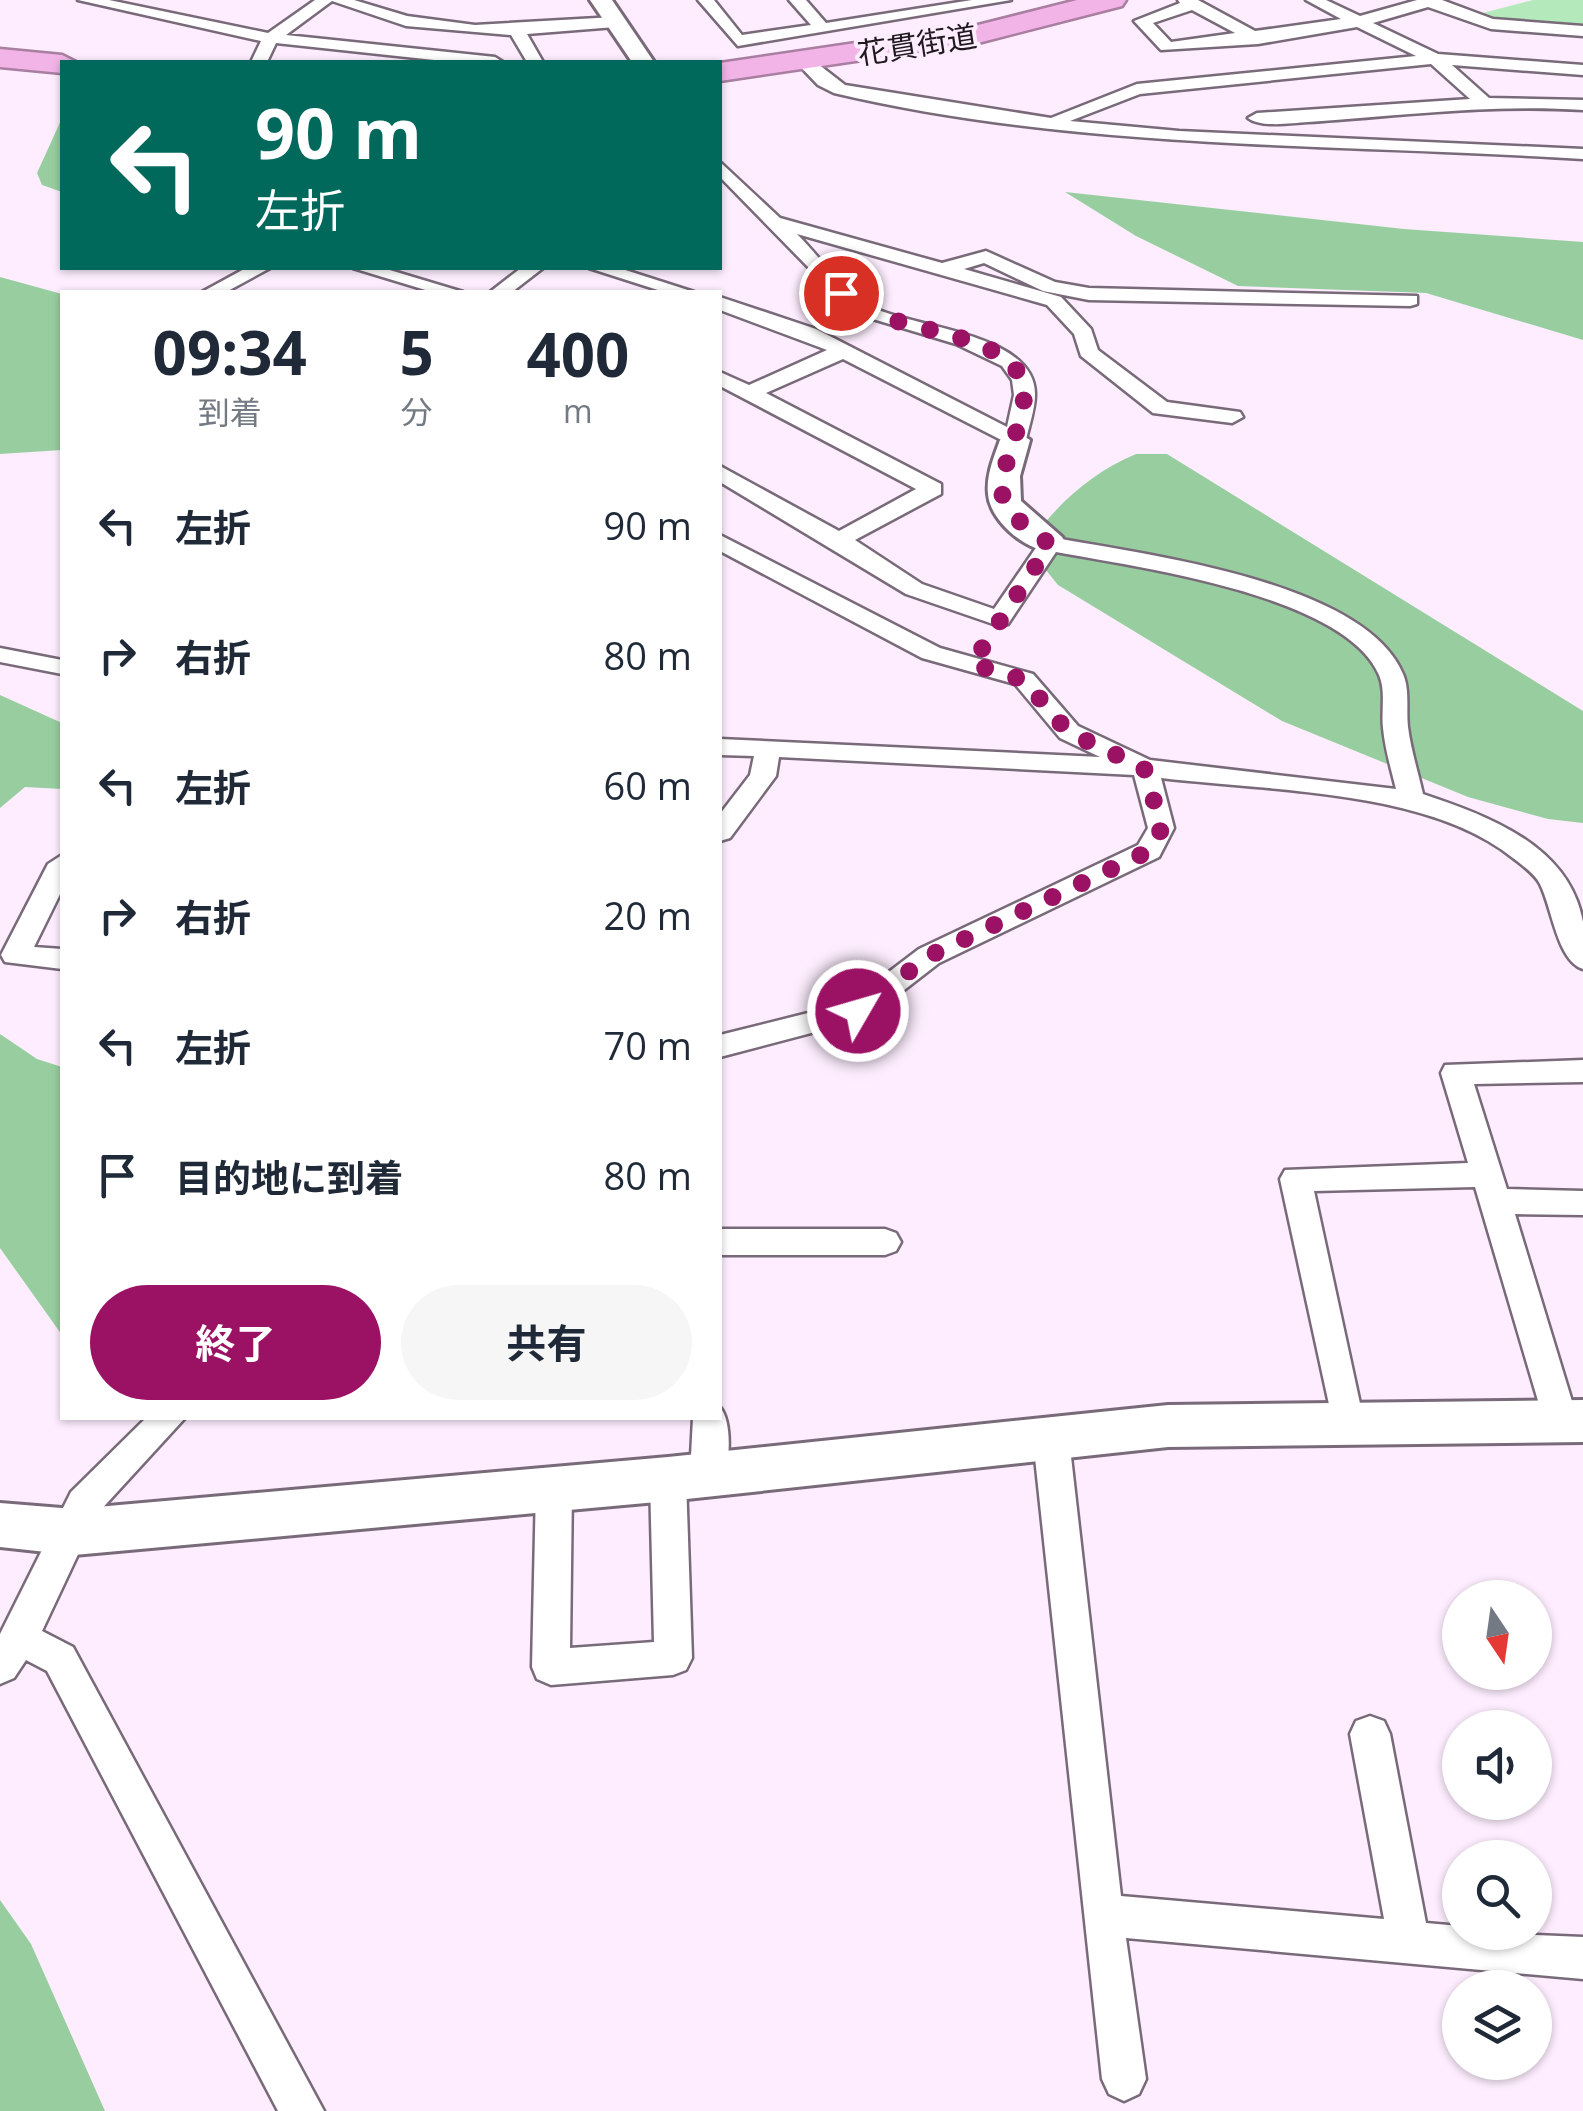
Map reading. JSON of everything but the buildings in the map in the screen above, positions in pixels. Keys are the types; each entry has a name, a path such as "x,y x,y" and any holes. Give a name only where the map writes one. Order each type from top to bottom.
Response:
{"highway":[{"name":"花貫街道","path":"722,72 978,34 1112,0"},
{"path":"0,58 60,64"}],"street":[{"path":"86,0 271,38 476,60"},
{"path":"260,60 271,38 325,0"},
{"path":"339,0 401,21 516,30 615,22"},
{"path":"601,0 642,60"},
{"path":"706,0 738,41 1003,0"},
{"path":"797,0 822,28"},
{"path":"1314,0 1435,60 1485,103"},
{"path":"1270,48 1256,36 1190,2 1142,21 1168,46 1256,36 1359,22 1432,1 1491,24 1583,31"},
{"path":"516,30 534,60"},
{"path":"1284,60 1299,73"},
{"path":"1053,122 1137,88 1435,60 1583,70"},
{"path":"803,62 840,89 1053,122 1176,136 1583,154"},
{"path":"1218,81 1232,105"},
{"path":"1246,138 1240,118 1332,118 1528,99 1583,104"},
{"path":"722,169 860,309 963,340 1009,362 1022,379 1025,395 1000,483 1002,500 1008,513 1050,544 1257,588 1337,618 1366,638 1392,674 1396,727 1411,799"},
{"path":"770,221 1054,301 1084,332 1088,352 1161,408 1232,417"},
{"path":"946,268 986,257 1050,287 1088,294 1410,300"},
{"path":"216,290 256,270"},
{"path":"371,270 446,290"},
{"path":"503,290 530,270"},
{"path":"605,270 677,290"},
{"path":"722,304 809,333 1015,440"},
{"path":"749,393 843,351"},
{"path":"722,379 933,489 839,540"},
{"path":"722,474 839,540 914,589 999,619"},
{"path":"722,543 931,653 1024,680 1068,732 1144,768 1162,828 1149,851 929,956 858,1011 722,1045"},
{"path":"972,664 1050,544"},
{"path":"0,655 60,666"},
{"path":"722,747 1144,768 1411,799 1474,821 1520,849 1551,876 1583,959"},
{"path":"722,829 764,776 768,748"},
{"path":"60,868 15,955 60,959"},
{"path":"0,1525 74,1532 688,1477 1185,1425 1572,1421 1490,1188 1456,1073 1583,1072"},
{"path":"1346,1422 1296,1180 1490,1188 1583,1203"},
{"path":"722,1242 885,1242"},
{"path":"166,1420 84,1503 74,1532 10,1652 60,1659 302,2111"},
{"path":"554,1488 551,1667 673,1658 688,1477 709,1420"},
{"path":"1051,1439 1102,1915 1124,2080"},
{"path":"1370,1734 1409,1942"},
{"path":"1102,1915 1583,1958"}],"green space":[{"path":"1533,0 1583,0 1583,27 1504,23 1479,14"},
{"path":"60,122 60,191 42,185 37,173"},
{"path":"1065,192 1404,229 1583,242 1583,340 1426,293 1238,286 1136,236"},
{"path":"0,277 60,293 60,450 0,454"},
{"path":"1136,454 1167,454 1583,711 1583,823 1548,819 1468,797 1282,721 1058,585 1033,554 1030,542 1077,490 1104,470"},
{"path":"0,695 60,722 60,789 25,787 0,808"},
{"path":"0,1034 37,1059 60,1066 60,1332 0,1248"},
{"path":"0,1900 31,1944 105,2111 0,2111"}],"route":[{"path":"841,293 860,309 989,351 1009,362 1022,379 1025,395 1000,483 1002,500 1008,513 1050,544 972,664 1024,680 1068,732 1144,768 1162,828 1149,851 929,956 858,1011"}]}
